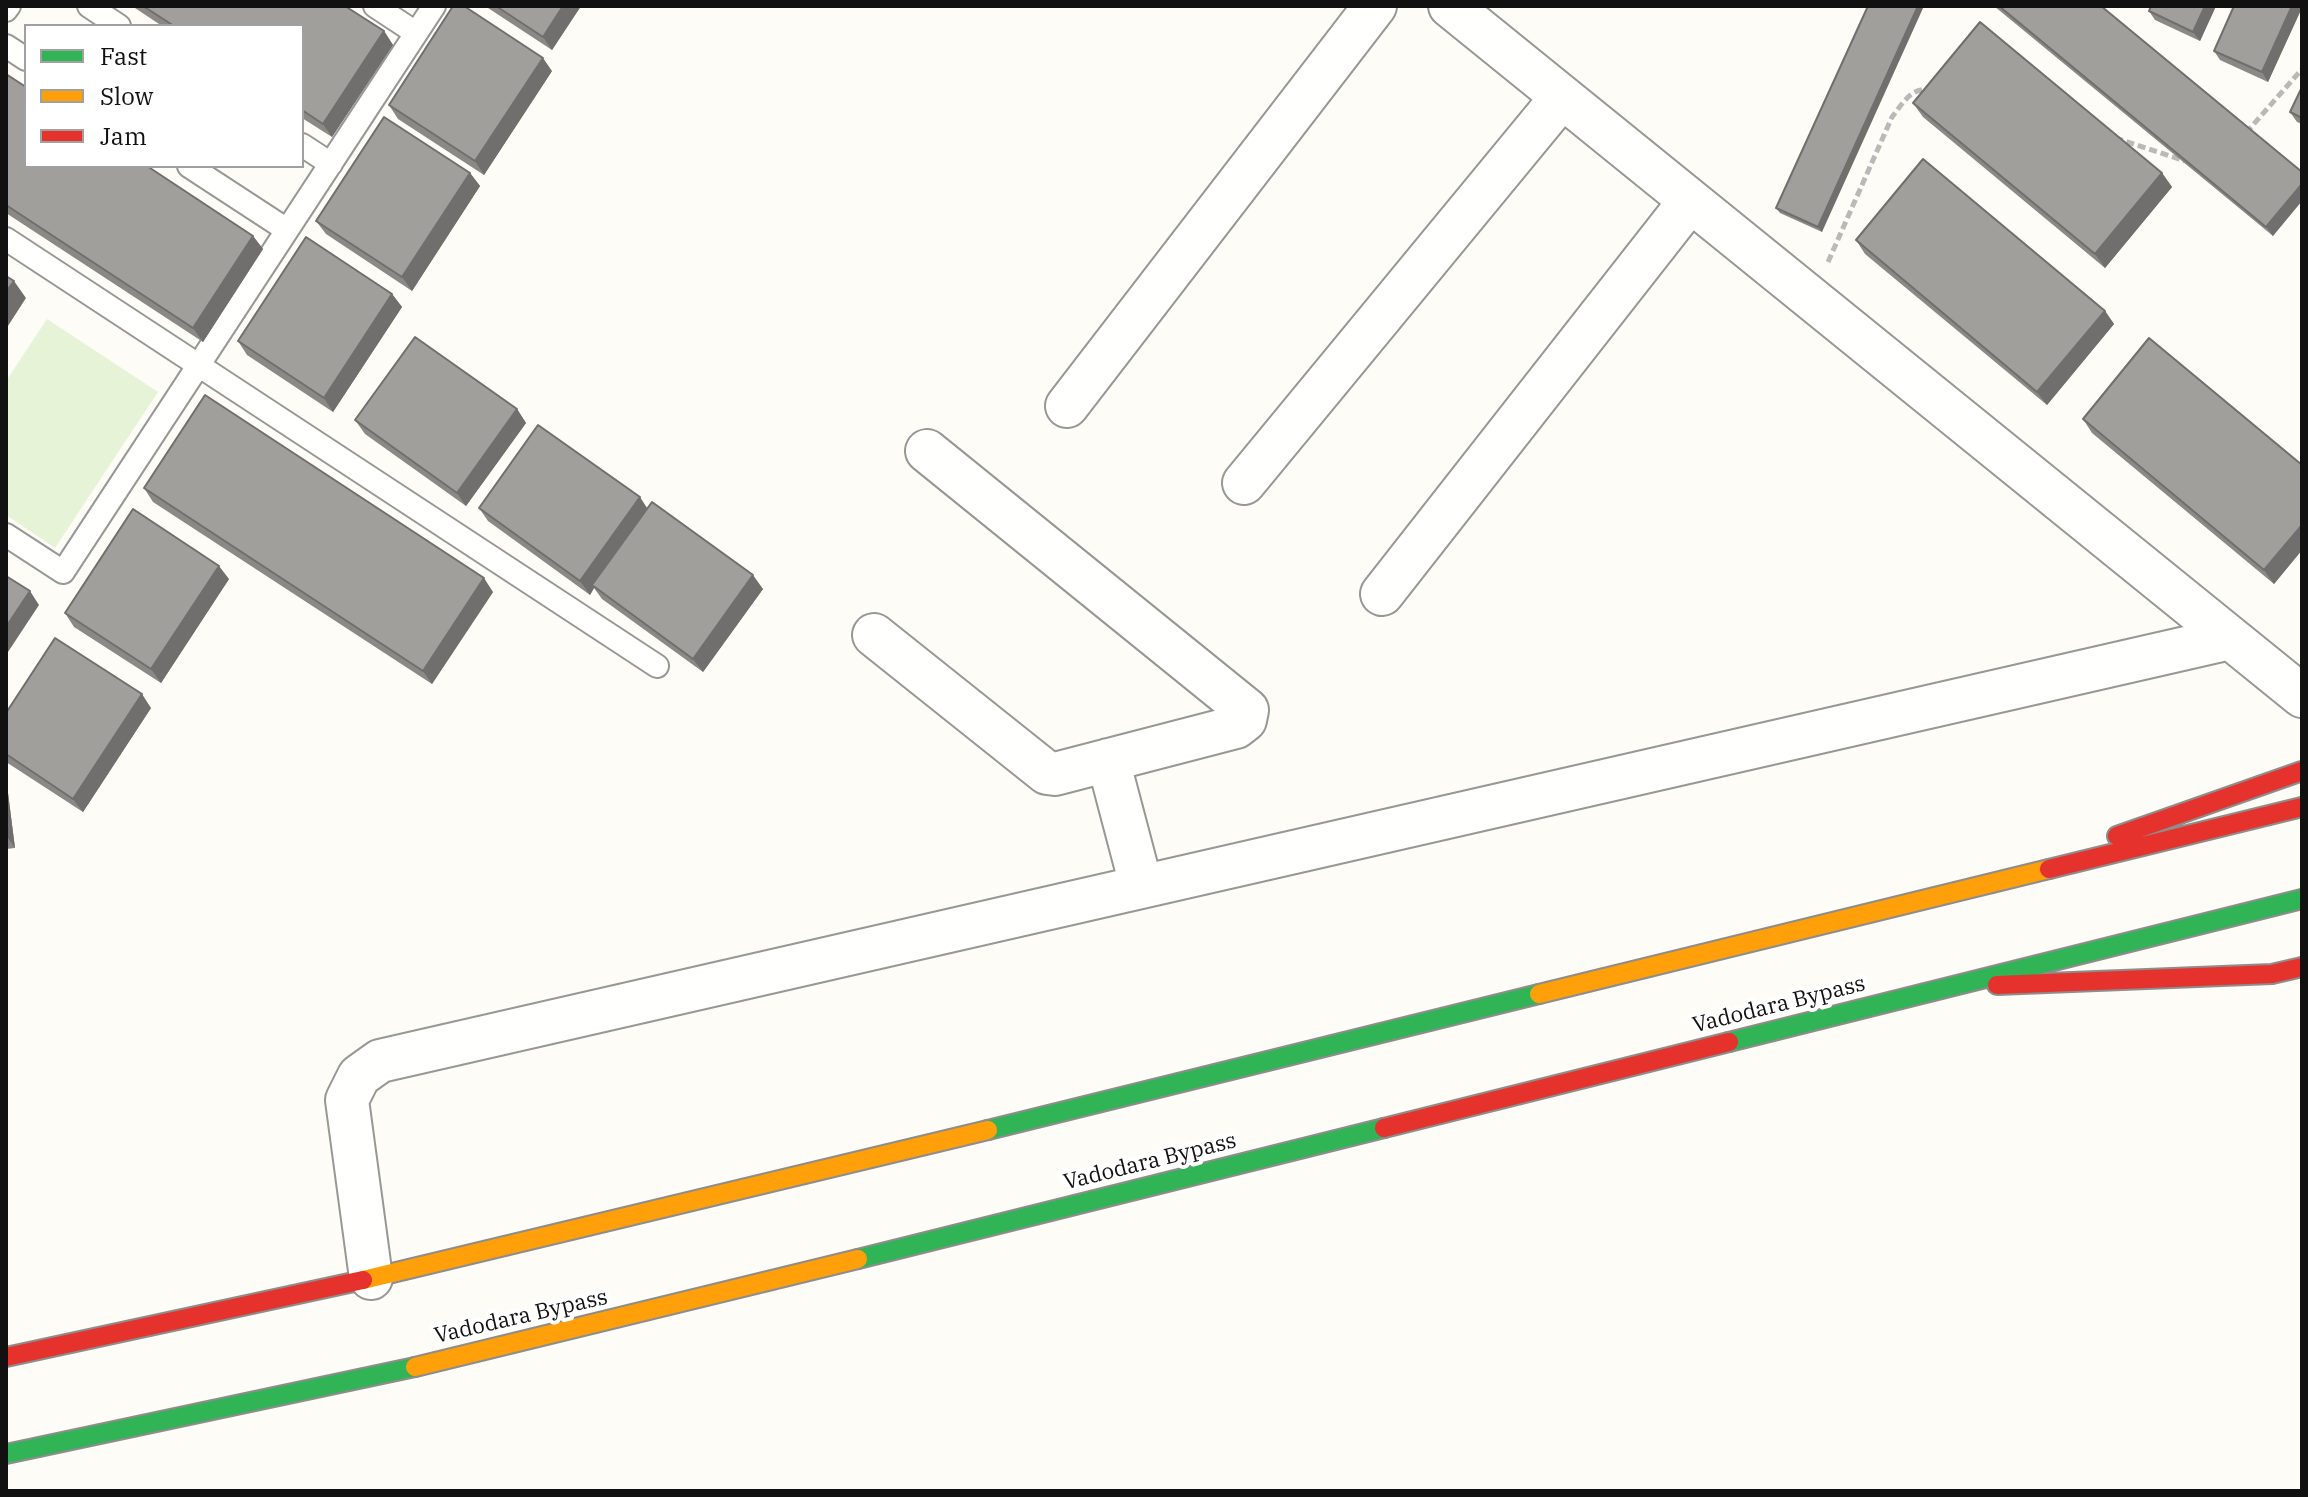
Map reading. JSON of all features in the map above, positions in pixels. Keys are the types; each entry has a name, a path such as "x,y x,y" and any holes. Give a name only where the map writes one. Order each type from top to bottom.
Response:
{"main road":[{"path":"1956,892 2302,771"},
{"path":"6,1357 371,1278 2302,807"},
{"name":"Vadodara Bypass","path":"6,1454 507,1347 2302,899"},
{"path":"2272,974 2302,967"},
{"path":"1948,988 2302,974"}],"street":[{"path":"1067,406 1375,6"},
{"path":"1450,6 2230,638 2299,688"},
{"path":"1244,483 1562,97"},
{"path":"1382,594 1690,201"},
{"path":"874,635 1047,773 1236,727 1245,720 1247,710 927,451"},
{"path":"371,1278 347,1100 359,1076 380,1061 2230,638"},
{"path":"1108,760 1141,885"}],"lane":[{"path":"89,6 116,24"},
{"path":"375,6 416,33"},
{"path":"6,535 63,572 434,6"},
{"path":"6,46 24,58"},
{"path":"304,146 331,164"},
{"path":"192,168 287,230"},
{"path":"6,239 657,666"}],"path":[{"path":"2240,140 2302,69"},
{"path":"1812,299 1892,117 1907,96 1923,89 1938,92"},
{"path":"2108,136 2192,163"}],"green space":[{"path":"47,319 158,392 55,548 6,515 6,381"}],"building":[{"path":"143,6 345,6 384,31 323,124 304,111 304,24 171,24"},
{"path":"453,6 464,6 543,58 475,161 389,105"},
{"path":"496,6 563,6 543,37"},
{"path":"1868,6 1918,6 1818,227 1776,208"},
{"path":"1999,6 2101,6 2302,172 2302,184 2266,227"},
{"path":"2151,6 2205,6 2193,32 2149,11"},
{"path":"2234,6 2292,6 2262,72 2214,51"},
{"path":"1980,22 2162,173 2095,254 1913,103"},
{"path":"6,74 24,86 24,168 150,168 253,236 193,328 6,205"},
{"path":"2302,87 2302,118 2290,112"},
{"path":"384,117 470,173 402,277 316,221"},
{"path":"1923,159 2105,311 2037,392 1856,240"},
{"path":"306,237 392,294 324,398 238,341"},
{"path":"6,276 14,281 6,292"},
{"path":"415,337 517,409 457,493 355,420"},
{"path":"2149,338 2302,465 2302,525 2264,570 2083,419"},
{"path":"205,395 484,578 423,671 144,488"},
{"path":"538,425 640,497 580,581 479,508"},
{"path":"652,502 753,575 693,659 592,585"},
{"path":"133,509 219,566 151,669 65,613"},
{"path":"6,576 30,591 6,627"},
{"path":"55,638 142,694 73,799 6,754 6,713"}],"traffic: fast":[{"path":"1729,1042 2302,899"},
{"path":"988,1130 1539,994"},
{"path":"858,1259 1384,1128"},
{"path":"6,1454 415,1367"}],"traffic: slow":[{"path":"1539,994 2049,869"},
{"path":"363,1280 988,1130"},
{"path":"415,1367 858,1259"}],"traffic: jam":[{"path":"2117,836 2302,771"},
{"path":"2049,869 2302,807"},
{"path":"1997,985 2272,974 2302,967"},
{"path":"1384,1128 1729,1042"},
{"path":"6,1357 363,1280"}]}
